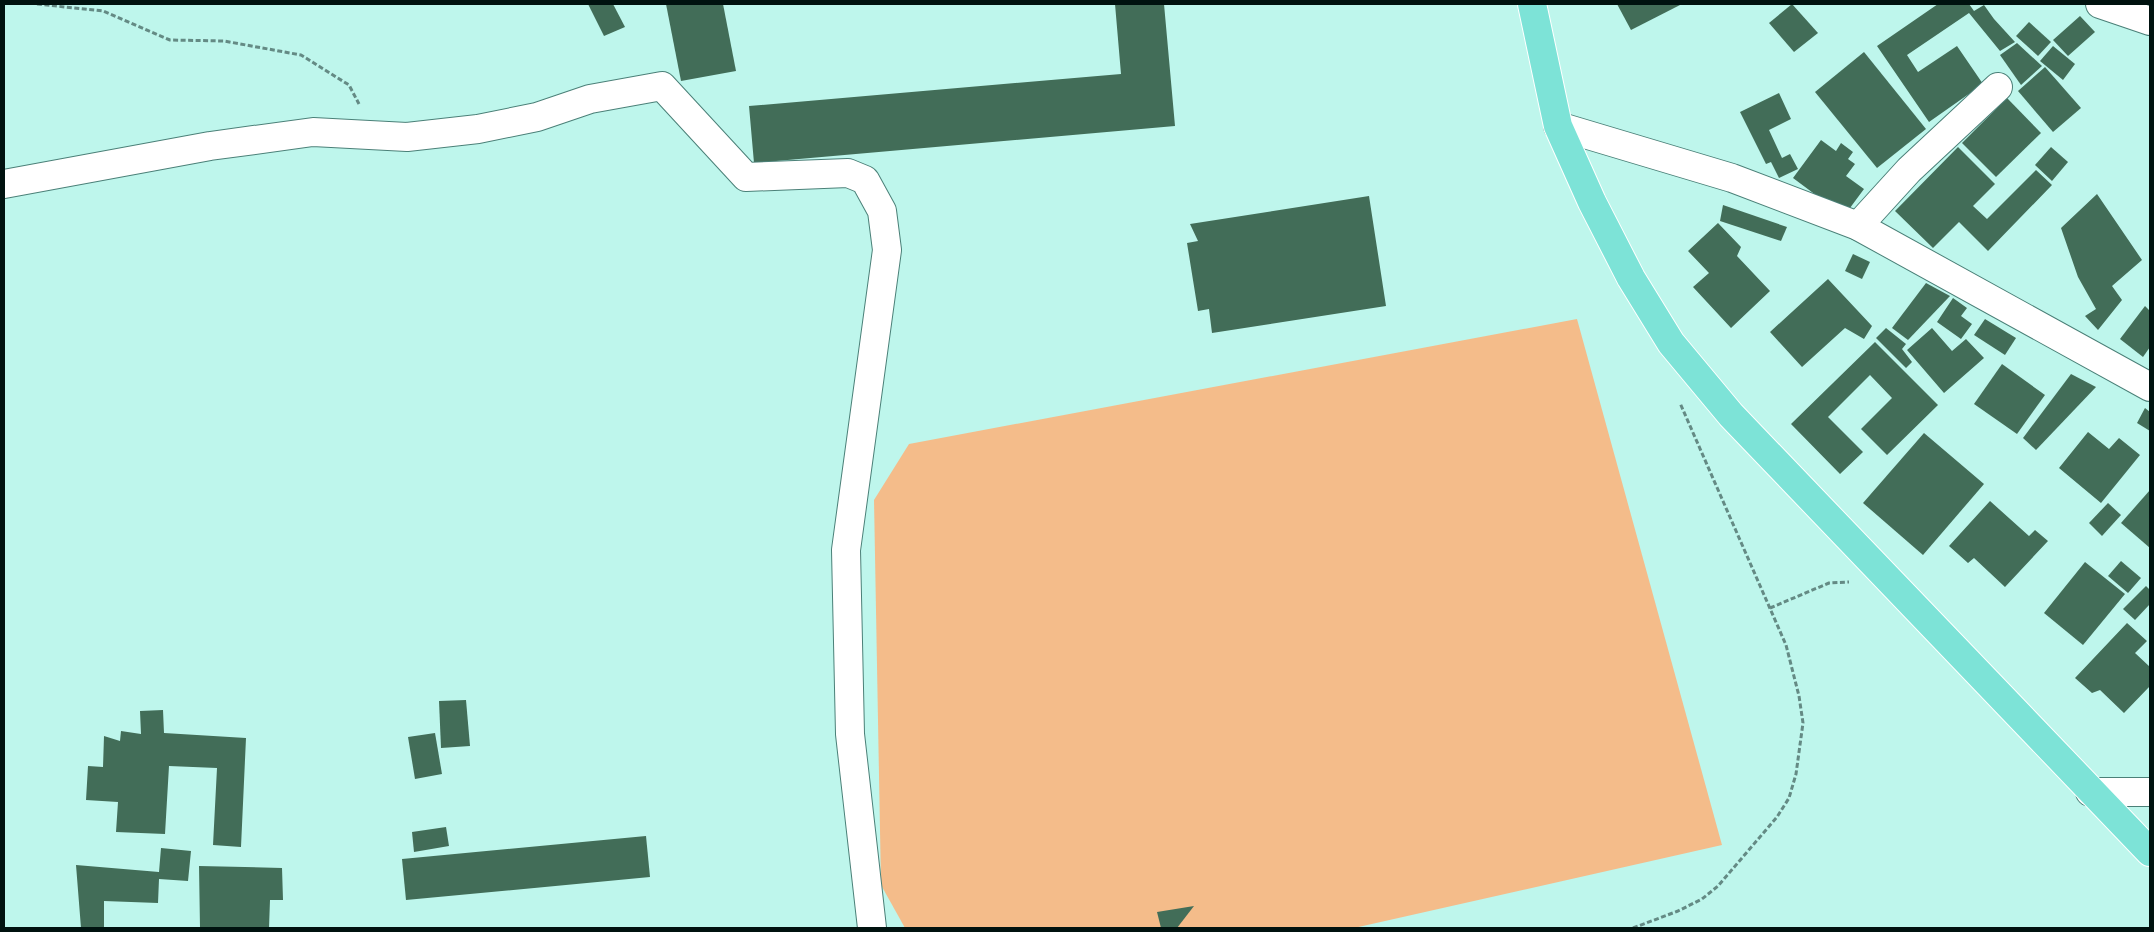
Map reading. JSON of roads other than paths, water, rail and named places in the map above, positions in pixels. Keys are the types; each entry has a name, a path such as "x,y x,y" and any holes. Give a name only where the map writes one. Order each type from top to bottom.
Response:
{"main road":[{"path":"1532,4 1558,126 1592,202 1627,271 1670,343 1731,415 2090,792 2150,852"}],"street":[{"path":"2100,4 2150,21"},
{"path":"4,184 210,146 313,132 407,136 478,129 537,117 590,99 662,86 746,177 848,173 865,180 882,212 886,250 846,550 850,734 872,928"},
{"path":"1858,226 1909,170 1998,87"},
{"path":"1558,126 1732,178 1858,226 2146,376"},
{"path":"2090,792 2150,792"}]}
